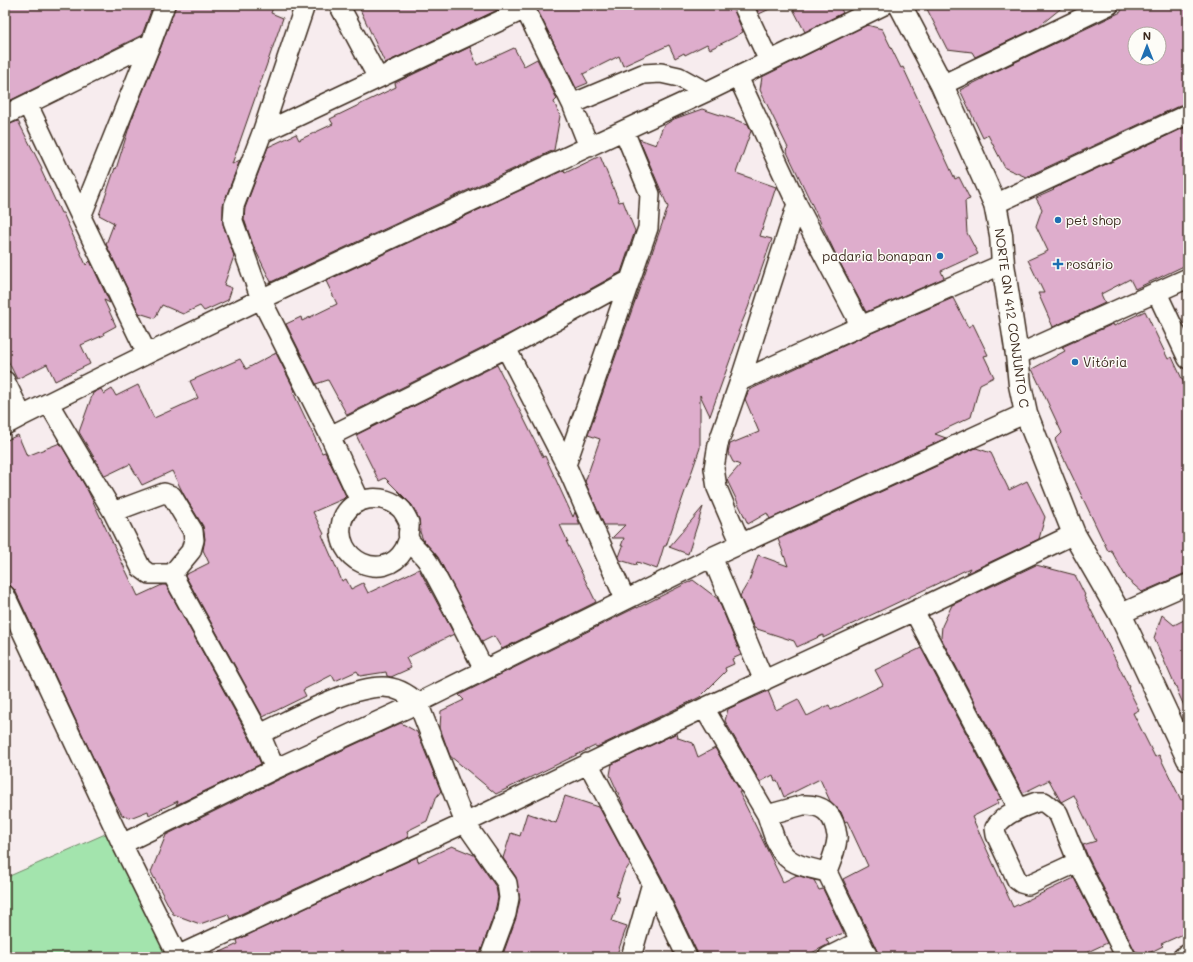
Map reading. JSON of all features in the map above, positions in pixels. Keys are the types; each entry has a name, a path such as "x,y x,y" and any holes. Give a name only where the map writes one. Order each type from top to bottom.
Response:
{"street":[{"path":"81,217 165,5"},
{"path":"306,5 262,133 234,206 233,221 261,299 330,436 360,501"},
{"path":"339,5 378,78"},
{"path":"743,5 769,61"},
{"path":"5,425 261,299 624,131 884,5"},
{"name":"NORTE QN 412 CONJUNTO C","path":"900,5 942,85 995,204 1001,235 1003,264 1017,354 1020,385 1026,413 1074,534 1120,614 1188,759"},
{"path":"262,133 524,7 572,104 588,147"},
{"path":"942,85 1101,7"},
{"path":"5,115 28,105 151,43"},
{"path":"572,104 643,74 661,73 679,77 706,92"},
{"path":"738,77 797,204 861,326"},
{"path":"28,105 147,354"},
{"path":"995,204 1188,114"},
{"path":"566,465 648,228 650,194 624,131"},
{"path":"741,544 717,488 714,468 718,444 797,204"},
{"path":"740,381 1003,264"},
{"path":"1017,354 1188,278"},
{"path":"330,436 506,348 630,280"},
{"path":"1157,293 1188,359"},
{"path":"506,348 566,465 625,599"},
{"path":"5,381 22,416"},
{"path":"49,404 113,512 141,568 149,574 172,574"},
{"path":"122,844 275,769 418,703 712,557 1026,413"},
{"path":"113,512 164,493 172,496 193,531 194,540 191,551 172,574"},
{"path":"374,498 390,501 402,510 409,523 409,539 404,550 396,560 384,565 372,566 359,563 349,555 343,544 340,532 343,519 349,509 360,501 374,498"},
{"path":"5,595 122,844 177,956 465,824 704,708 914,611 1074,534"},
{"path":"409,539 427,560 484,670"},
{"path":"712,557 764,681"},
{"path":"172,574 260,734 275,769"},
{"path":"1120,614 1188,584"},
{"path":"914,611 1019,809"},
{"path":"260,734 335,699 361,690 383,687 397,689 409,695 418,703 465,824 507,883 509,898 506,914 490,957"},
{"path":"704,708 767,815 776,844 784,856 804,867 827,872"},
{"path":"588,764 652,883 687,957"},
{"path":"1078,862 1028,885 1021,883 1017,880 996,836 994,828 998,821 1019,809 1037,802 1044,802 1058,813 1078,862 1126,957"},
{"path":"767,815 803,805 813,805 827,811 834,822 838,838 834,855 827,872 864,949 828,957"},
{"path":"631,957 652,883"},
{"path":"1183,957 1188,954"}],"green space":[{"path":"112,831 173,957 5,957 5,878"}],"building":[{"path":"5,5 153,5 142,35 5,103"},
{"path":"176,5 274,5 271,13 283,18 232,164 240,160 223,205 223,224 234,256 224,285 232,288 228,300 204,311 200,306 183,314 162,305 155,318 139,313 106,244 114,223 99,215 115,168 116,169 131,121 161,47"},
{"path":"358,5 508,5 385,63"},
{"path":"535,5 732,5 743,32 710,49 707,44 685,55 684,53 675,58 669,45 623,66 619,56 583,74 588,83 576,88"},
{"path":"755,5 778,5 759,14"},
{"path":"791,5 839,5 843,13 805,32"},
{"path":"925,5 950,5 951,7 956,5 1065,5 1038,27 975,57 972,52 947,49"},
{"path":"1132,5 1188,5 1188,103 1026,177 1005,168 988,135 983,138 960,90 984,77 1121,12 1121,10"},
{"path":"867,25 882,29 901,68 903,67 955,179 959,177 970,199 965,201 967,233 978,254 941,271 944,278 866,312 838,259 786,150 788,148 760,90 762,77"},
{"path":"470,47 477,65 514,48 524,66 537,59 557,99 554,102 560,116 554,150 271,282 253,245 244,219 245,208 268,147 296,134 299,140 333,124 330,119 396,87 395,83"},
{"path":"702,109 748,124 751,131 736,173 776,187 760,236 772,239 738,332 740,332 710,416 700,395 700,448 657,569 637,562 636,565 620,560 619,557 623,546 621,546 624,538 612,538 625,525 604,525 585,482 600,439 588,435 668,207 639,139 656,145 663,126 674,119"},
{"path":"18,121 42,168 41,170 61,213 63,213 86,265 90,261 110,303 104,300 116,326 103,333 104,335 81,345 90,364 55,381 47,364 17,379 5,355 5,126"},
{"path":"1188,126 1188,264 1135,289 1130,279 1101,294 1105,303 1053,327 1038,293 1044,293 1028,260 1048,251 1036,226 1042,209 1036,198"},
{"path":"600,156 619,202 623,201 635,231 621,272 513,332 347,415 328,380 316,384 286,324 301,317 302,321 337,304 326,281 564,170 565,173"},
{"path":"953,298 968,327 973,324 988,355 984,356 994,377 980,384 971,417 935,434 946,438 770,519 767,513 748,524 727,480 740,465 733,462 728,452 730,444 759,432 745,399 749,390 865,336"},
{"path":"1145,311 1168,359 1172,357 1188,392 1188,572 1142,592 1127,579 1111,550 1108,551 1055,440 1062,433 1032,369 1065,351 1062,347 1113,324 1114,326"},
{"path":"276,353 295,391 293,392 322,453 325,452 346,496 343,499 313,512 324,534 322,535 342,581 346,579 351,589 363,583 368,593 419,569 454,634 406,658 411,668 391,677 387,676 386,672 360,676 357,671 335,681 332,675 303,690 306,696 263,717 185,575 209,563 203,550 205,539 203,526 184,495 172,471 142,485 130,464 105,476 79,432 93,393 101,389 104,394 112,389 116,396 138,385 154,418 198,398 190,381 240,359 246,369"},
{"path":"497,365 543,457 545,456 573,517 575,512 580,525 560,525 568,542 566,541 596,602 502,649 494,636 482,642 438,557 423,540 420,532 419,519 412,505 385,478 379,481 356,435"},
{"path":"18,435 27,456 60,443 88,491 138,596 162,585 166,585 250,739 261,764 176,805 178,801 149,815 148,811 130,818 122,815 104,781 15,590 5,576 5,441"},
{"path":"976,448 991,453 1009,490 1027,481 1045,517 1039,539 967,573 970,568 823,638 823,635 797,647 794,641 754,628 740,596 749,581 758,555 788,566 778,539"},
{"path":"703,507 688,554 669,547"},
{"path":"1036,565 1075,575 1139,710 1133,713 1155,757 1159,755 1181,800 1183,799 1188,809 1188,932 1161,944 1163,946 1145,955 1135,951 1088,857 1083,845 1096,841 1074,795 1061,802 1049,780 1023,793 941,638 942,626 952,605"},
{"path":"693,580 718,599 741,655 732,659 734,664 725,668 726,671 700,697 496,794 450,756 440,728 441,711 464,700 459,695"},
{"path":"1162,615 1174,625 1188,618 1188,715 1154,638"},
{"path":"921,648 1001,799 997,800 999,803 972,817 1013,907 1074,878 1107,943 1077,957 880,957 843,879 868,866 847,821 845,822 841,812 830,801 820,779 784,797 777,780 775,781 773,775 760,782 725,721 728,709 768,691 776,710 798,699 807,716 829,705 831,710 883,685 875,670"},
{"path":"401,723 417,732 441,791 435,799 427,821 407,831 409,837 230,919 228,914 200,924 173,914 151,872 166,835 280,779"},
{"path":"677,733 678,738 693,743 698,757 715,748 741,792 739,792 783,882 797,875 814,880 819,890 823,889 844,933 826,939 829,944 804,957 698,957 662,878 628,815 610,775 612,764"},
{"path":"565,796 599,807 630,864 624,873 616,896 620,898 612,921 627,926 616,957 502,957 516,918 520,900 516,877 503,858 511,833 520,836 527,813 556,823"},
{"path":"452,846 474,855 496,887 498,898 495,911 479,957 210,957 238,944 237,940 417,857 418,862"}],"place":[{"name":"pet shop","path":"1058,220"},
{"name":"padaria bonapan","path":"940,256"},
{"name":"rosário","path":"1058,264"},
{"name":"Vitória","path":"1075,362"}]}
